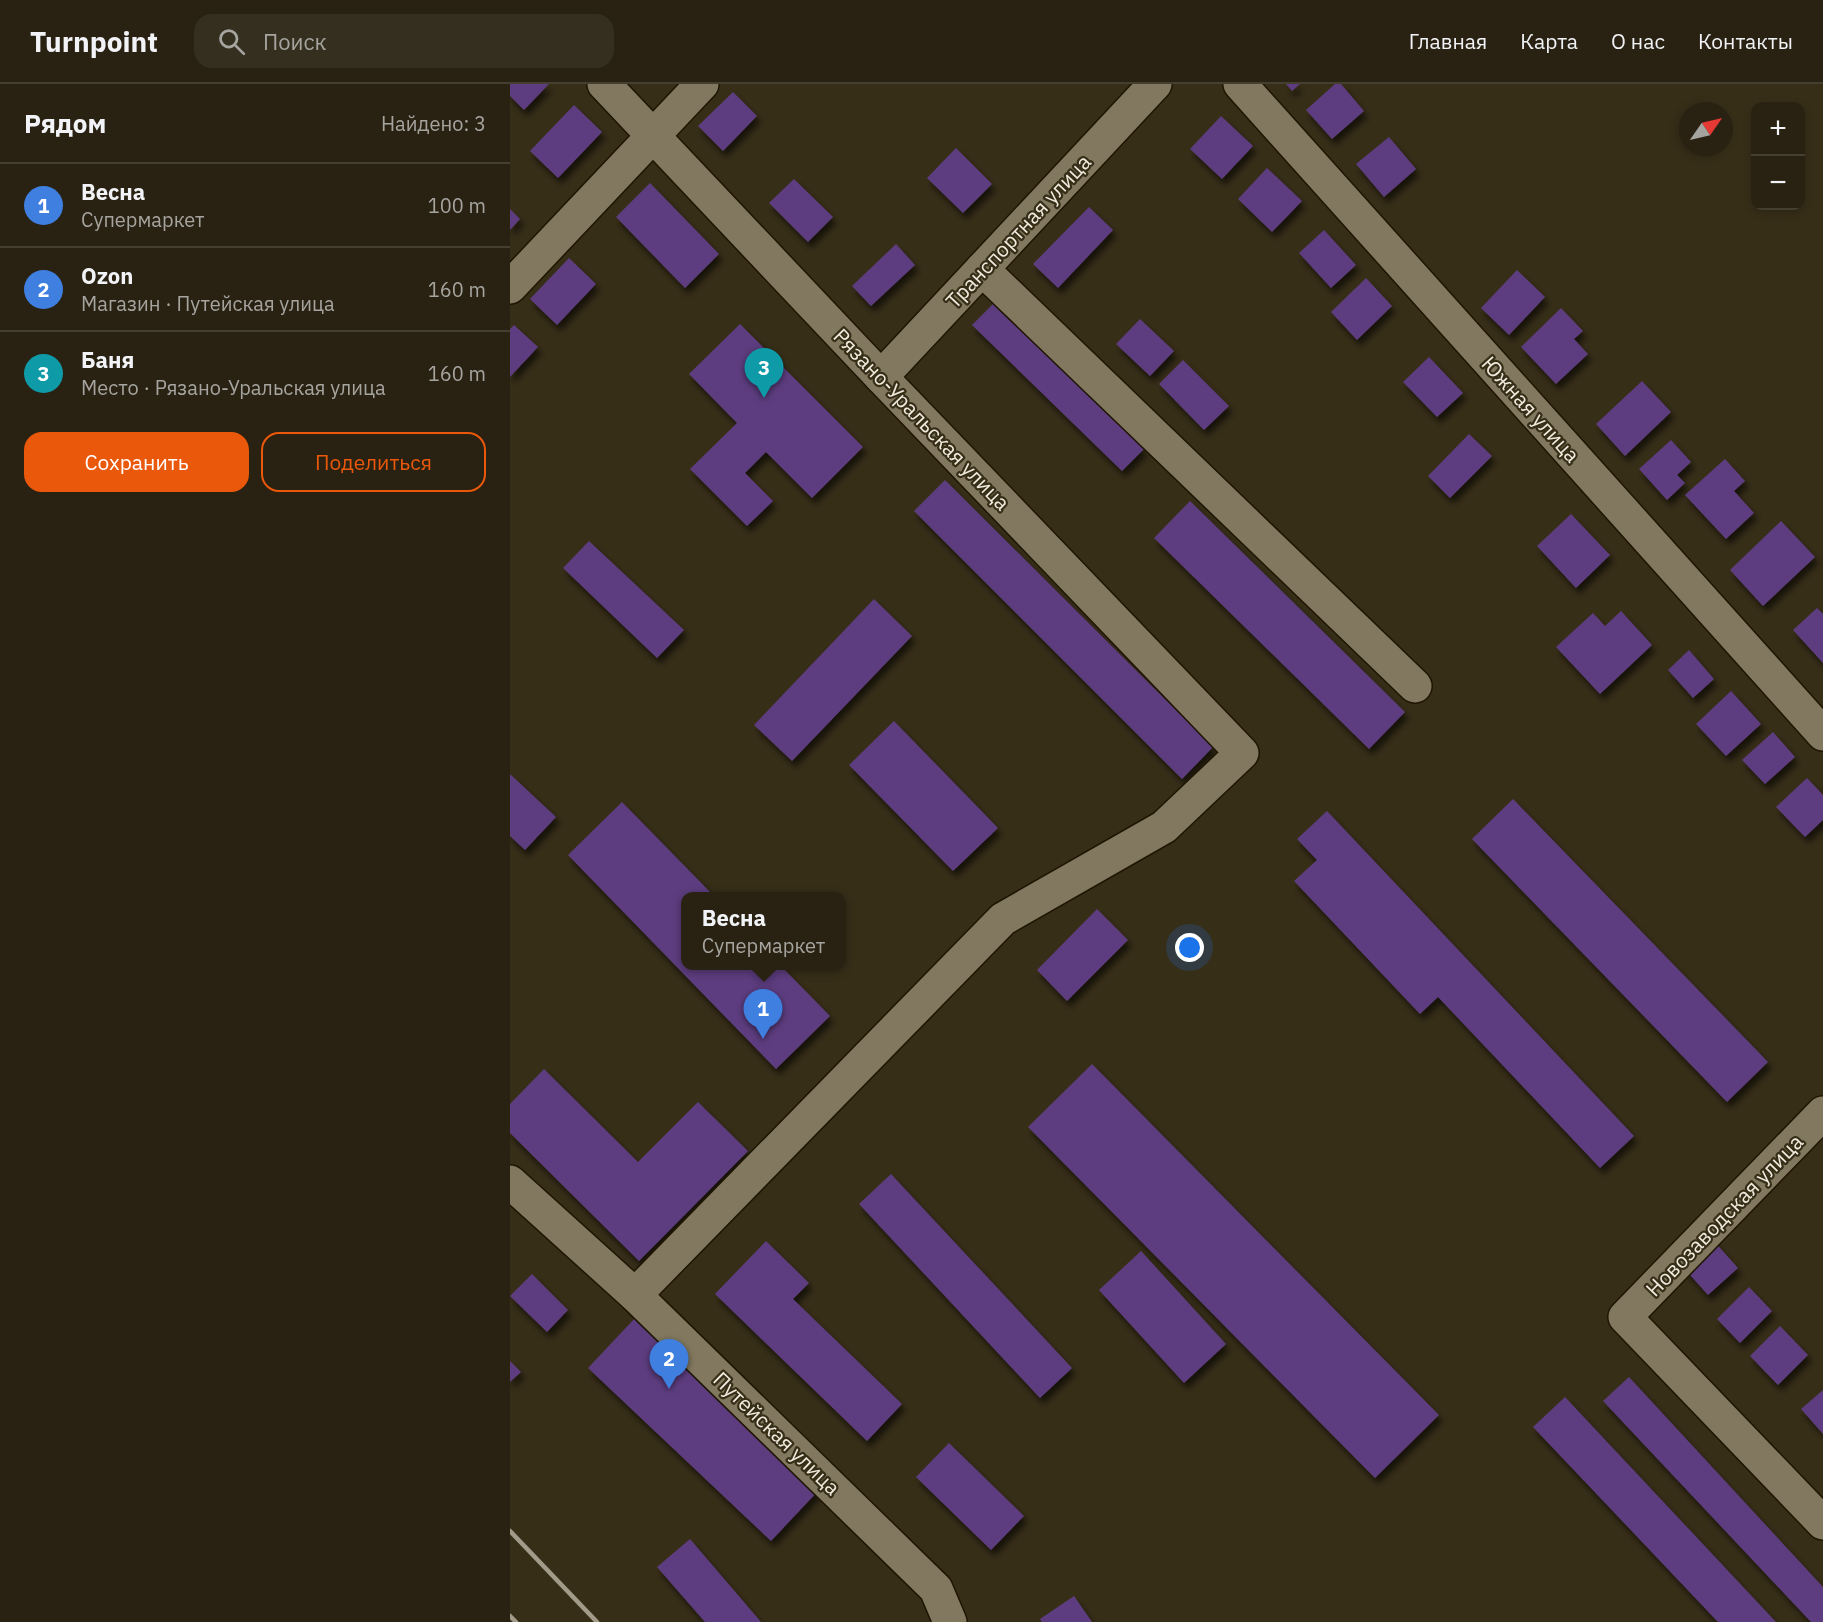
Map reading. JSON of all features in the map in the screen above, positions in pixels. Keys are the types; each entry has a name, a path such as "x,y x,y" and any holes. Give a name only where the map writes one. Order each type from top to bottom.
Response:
{"street":[{"name":"Рязано-Уральская улица","path":"604,84 1242,753 1164,827 1003,919 635,1295"},
{"path":"510,287 702,84"},
{"name":"Транспортная улица","path":"881,377 1155,84"},
{"name":"Южная улица","path":"1239,84 1823,734"},
{"path":"982,269 1415,686"},
{"name":"Новозаводская улица","path":"1823,1113 1624,1317 1823,1523"},
{"name":"Путейская улица","path":"510,1182 635,1295 936,1589 950,1622"}],"building":[{"path":"510,84 549,84 524,110 510,96"},
{"path":"1286,84 1300,84 1292,91"},
{"path":"1335,84 1341,84 1364,111 1332,139 1306,110"},
{"path":"733,92 757,116 723,151 698,126"},
{"path":"574,105 602,132 558,178 530,151"},
{"path":"1221,116 1253,146 1222,179 1190,149"},
{"path":"1389,137 1416,169 1384,197 1356,164"},
{"path":"956,148 992,184 963,213 927,178"},
{"path":"1267,168 1302,201 1272,232 1238,199"},
{"path":"794,179 833,217 808,242 769,203"},
{"path":"650,183 719,254 685,288 616,217"},
{"path":"1089,207 1113,230 1058,288 1033,264"},
{"path":"510,209 520,219 510,230"},
{"path":"1324,230 1356,265 1331,288 1299,253"},
{"path":"896,244 915,265 871,306 852,286"},
{"path":"569,258 596,284 557,325 530,299"},
{"path":"1517,270 1545,297 1509,335 1481,308"},
{"path":"1366,278 1392,306 1357,340 1331,312"},
{"path":"994,303 1144,449 1122,471 972,325"},
{"path":"1561,308 1583,331 1574,339 1588,354 1556,384 1521,347"},
{"path":"1140,319 1174,351 1150,376 1116,344"},
{"path":"740,324 863,447 812,498 766,452 745,473 773,501 747,526 690,469 737,423 689,374"},
{"path":"514,325 538,347 510,377 510,329"},
{"path":"1429,357 1463,393 1437,417 1403,382"},
{"path":"1183,360 1229,406 1204,430 1159,384"},
{"path":"1642,381 1671,412 1625,456 1596,424"},
{"path":"1469,434 1492,456 1450,498 1428,476"},
{"path":"1671,440 1691,462 1677,475 1685,483 1667,500 1639,469"},
{"path":"1725,459 1745,481 1734,491 1754,513 1726,539 1685,495"},
{"path":"945,480 1213,747 1182,779 914,511"},
{"path":"1190,501 1405,712 1369,749 1154,538"},
{"path":"1571,514 1610,555 1576,588 1537,546"},
{"path":"1781,521 1815,557 1763,606 1730,570"},
{"path":"589,541 684,630 657,658 563,568"},
{"path":"874,599 912,636 792,761 754,725"},
{"path":"1817,608 1823,614 1823,663 1793,630"},
{"path":"1621,611 1652,645 1600,694 1556,647 1593,613 1605,626"},
{"path":"1689,650 1714,679 1693,698 1668,670"},
{"path":"1731,691 1761,724 1726,756 1696,724"},
{"path":"894,721 998,828 953,871 849,765"},
{"path":"1773,732 1795,757 1765,784 1742,760"},
{"path":"510,774 556,817 525,850 510,836"},
{"path":"1807,778 1823,795 1823,820 1805,837 1776,807"},
{"path":"1513,799 1768,1062 1727,1102 1472,839"},
{"path":"622,802 710,892 681,892 681,970 785,970 830,1016 776,1069 568,855"},
{"path":"1327,811 1634,1136 1600,1168 1438,997 1420,1014 1294,881 1317,860 1297,839"},
{"path":"1097,909 1128,940 1067,1001 1037,970"},
{"path":"1092,1064 1439,1415 1375,1478 1028,1127"},
{"path":"544,1069 638,1162 698,1102 748,1151 639,1261 510,1133 510,1104"},
{"path":"891,1174 1072,1368 1040,1398 859,1204"},
{"path":"1712,1239 1738,1268 1708,1295 1682,1266"},
{"path":"766,1241 809,1283 793,1299 902,1404 867,1441 715,1294"},
{"path":"1141,1251 1226,1344 1184,1383 1099,1290"},
{"path":"532,1274 568,1310 547,1332 510,1296"},
{"path":"1749,1287 1772,1311 1740,1343 1717,1319"},
{"path":"636,1317 819,1490 771,1541 588,1368"},
{"path":"1780,1326 1808,1355 1778,1385 1750,1356"},
{"path":"510,1361 521,1372 510,1382"},
{"path":"1629,1377 1823,1587 1823,1622 1811,1622 1603,1401"},
{"path":"1823,1390 1823,1434 1801,1409"},
{"path":"1565,1397 1776,1622 1718,1622 1533,1427"},
{"path":"949,1443 1024,1516 991,1550 916,1477"},
{"path":"690,1539 761,1622 705,1622 657,1567"},
{"path":"1074,1596 1092,1622 1042,1622 1040,1619"}],"railway":[{"path":"510,1531 597,1622"},
{"path":"510,1616 516,1622"}],"place":[{"name":"Баня","path":"764,398"},
{"name":"Весна","path":"763,1039"},
{"name":"Ozon","path":"669,1389"}]}
